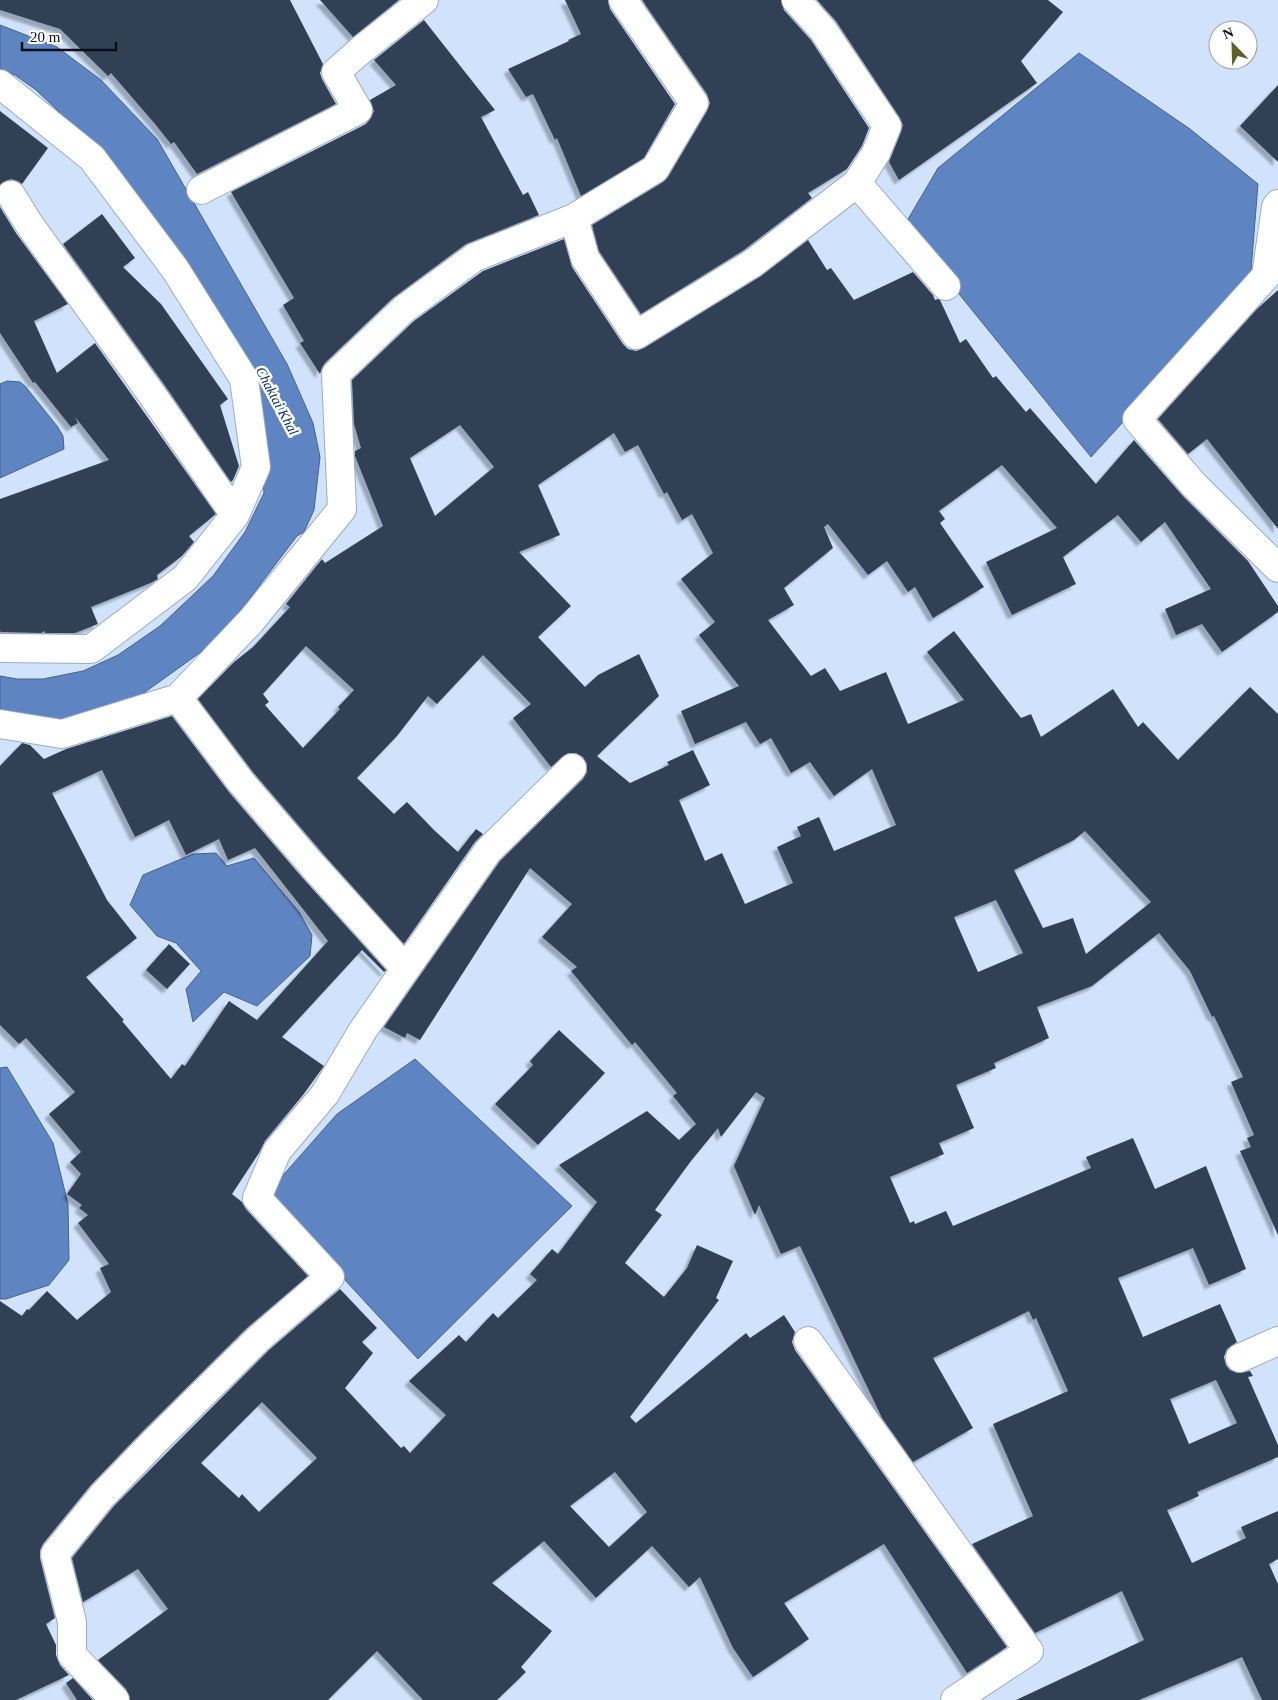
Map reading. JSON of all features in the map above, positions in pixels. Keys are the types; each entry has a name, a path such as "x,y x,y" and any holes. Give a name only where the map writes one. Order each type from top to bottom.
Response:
{"street":[{"path":"201,190 358,110 336,72 424,0"},
{"path":"0,724 62,734 178,698 251,621 342,509 336,374 404,309 475,257 574,218 655,169 694,103 624,0"},
{"path":"574,218 585,258 636,335 753,263 857,183 876,153 887,126 823,30 796,0"},
{"path":"0,84 92,158 175,269 244,380 256,467 235,515 185,578 91,649 0,648"},
{"path":"857,183 946,286"},
{"path":"11,195 29,224 153,396 235,515"},
{"path":"1278,204 1266,276 1137,419 1194,485 1278,568"},
{"path":"178,698 240,782 406,968"},
{"path":"115,1700 72,1655 72,1622 55,1554 102,1496 153,1443 258,1339 330,1277 256,1198 277,1151 325,1094 363,1030 488,852 572,768"},
{"path":"1240,1358 1278,1340"},
{"path":"808,1341 1029,1651 955,1700"}],"water":[{"name":"Chaktai Khal","path":"0,25 57,47 101,80 157,139 287,364 313,423 320,457 314,510 304,532 297,536 219,639 141,695 94,715 42,725 0,718 0,676 17,679 43,679 83,671 118,655 160,626 213,576 245,532 264,493 258,414 78,130 36,90 15,75 0,70"},
{"path":"1079,53 1190,129 1258,184 1250,283 1091,457 904,226 938,168"},
{"path":"7,381 20,382 25,386 57,426 63,436 64,449 0,478 0,384"},
{"path":"216,853 227,866 254,858 299,912 312,935 310,956 257,1006 224,992 193,1022 186,989 201,971 176,943 157,936 130,905 143,875 193,854"},
{"path":"415,1059 572,1206 418,1359 284,1214 271,1189 337,1114"},
{"path":"7,1067 53,1143 68,1204 69,1260 49,1285 6,1299 0,1299 0,1068"}],"building":[{"path":"0,0 290,0 323,64 320,73 336,104 197,174 174,142 171,144 111,73 108,76 60,29 0,10"},
{"path":"320,0 399,0 353,37"},
{"path":"565,0 608,0 610,9 675,104 644,158 581,196 557,138 555,140 533,94 526,97 508,69 581,34"},
{"path":"642,0 781,0 784,10 811,40 869,128 862,146 847,169 808,193 812,198 744,250 641,314 599,251 592,225 663,182 668,177 710,103 707,94"},
{"path":"817,0 1048,0 1063,12 1021,61 1037,83 899,180 889,162 903,125 900,118 836,21"},
{"path":"424,20 495,110 481,117 523,195 528,192 539,215 466,244 393,298 325,363 320,374 300,343 304,341 283,305 294,298 231,192 366,124 374,111 370,100 396,85 374,60"},
{"path":"1278,85 1278,162 1240,126"},
{"path":"0,111 48,148 22,184 11,179 0,185"},
{"path":"0,207 16,233 68,304 34,321 57,373 95,343 216,514 189,536 194,542 182,556 157,575 158,579 91,607 98,624 75,633 0,631 0,499 109,460 75,417 78,423 71,427 35,382 33,383 0,333"},
{"path":"102,214 135,258 123,267 161,304 228,399 220,405 239,466 231,482 166,387 63,244"},
{"path":"564,239 572,267 623,344 628,349 636,351 644,348 761,276 808,240 827,270 831,268 854,300 913,272 933,295 935,300 940,300 960,343 966,339 993,378 996,376 1026,412 1030,408 1096,484 1134,440 1183,496 1248,561 1278,606 1278,612 1222,652 1202,624 1176,635 1165,609 1211,589 1165,522 1141,542 1118,515 1063,557 1076,584 1012,615 986,562 1057,528 1002,465 939,511 945,519 940,523 984,587 933,618 915,587 908,592 887,561 868,575 828,524 824,527 833,548 784,588 794,605 768,620 811,676 825,668 840,691 886,672 908,724 964,700 927,652 954,631 1021,718 1031,714 1041,737 1113,689 1138,727 1143,722 1178,760 1250,687 1278,714 1278,1235 1240,1151 1251,1147 1247,1138 1254,1135 1231,1082 1243,1077 1190,971 1159,933 1092,986 1037,1007 1049,1038 994,1063 996,1068 956,1085 974,1128 939,1143 944,1154 890,1177 910,1223 914,1221 915,1224 946,1211 953,1226 1091,1168 1086,1157 1133,1138 1155,1189 1206,1166 1246,1269 1209,1285 1193,1248 1118,1278 1143,1337 1220,1304 1237,1342 1227,1349 1224,1357 1226,1365 1230,1370 1238,1373 1250,1371 1253,1376 1248,1377 1278,1445 1278,1457 1197,1492 1199,1496 1167,1510 1192,1563 1246,1538 1241,1527 1278,1511 1278,1559 1269,1564 1278,1584 1278,1700 1262,1700 1242,1657 1139,1700 1016,1700 1144,1640 1122,1591 1035,1633 972,1544 1033,1516 993,1424 1068,1391 1036,1318 1033,1320 1029,1311 933,1358 973,1428 913,1462 882,1418 800,1246 781,1254 759,1205 755,1215 734,1166 765,1098 756,1092 721,1137 718,1128 691,1161 655,1210 662,1215 625,1263 664,1297 687,1268 697,1245 733,1261 716,1298 719,1300 630,1417 636,1423 746,1333 750,1338 784,1315 795,1332 792,1342 795,1350 1007,1647 967,1673 884,1544 784,1603 809,1639 753,1677 733,1648 700,1577 689,1587 652,1546 596,1598 544,1541 492,1583 552,1631 521,1667 526,1672 497,1700 423,1700 377,1651 328,1700 130,1700 126,1689 98,1660 168,1609 138,1569 83,1602 72,1558 114,1506 269,1350 340,1289 377,1328 362,1342 373,1353 345,1388 401,1448 404,1446 410,1453 446,1415 409,1381 459,1335 466,1342 493,1313 498,1318 537,1280 530,1274 552,1249 558,1254 597,1202 559,1165 647,1111 679,1140 696,1124 673,1096 677,1093 635,1042 632,1045 571,971 577,967 542,937 572,904 530,868 420,1040 407,1033 405,1038 384,1027 500,861 583,779 587,772 587,764 583,757 576,753 568,753 551,767 513,718 531,704 483,655 437,704 428,696 397,736 357,778 394,814 407,802 458,852 476,829 483,834 475,842 404,944 253,772 198,699 234,662 253,647 290,607 286,604 322,559 325,563 383,526 355,456 355,451 361,448 354,424 352,380 414,321 483,271","holes":["460,425 494,467 435,516 410,458","614,433 625,452 638,445 664,494 667,492 682,520 692,514 713,553 681,579 715,622 699,635 739,686 681,711 695,744 746,722 760,744 771,738 791,773 810,762 834,796 872,769 896,825 834,851 819,817 797,827 801,836 777,847 793,883 745,904 722,853 705,861 679,800 710,785 693,750 667,762 669,765 630,783 597,756 659,696 639,654 598,675 585,687 538,637 571,606 519,552 560,535 538,485","306,646 354,690 338,707 340,709 303,748 265,705 269,702 263,694","1085,831 1151,902 1086,954 1073,918 1043,928 1014,870 1074,840","996,900 1023,953 978,972 954,917","1216,1380 1237,1423 1189,1444 1170,1399","262,1402 317,1458 259,1512 242,1494 239,1498 201,1463","615,1472 647,1512 609,1547 570,1506"]},
{"path":"1278,290 1278,529 1207,439 1188,454 1158,419 1257,309"},
{"path":"172,716 229,792 301,876 386,970 384,972 362,950 282,1037 324,1066 265,1141 232,1194 242,1202 246,1209 308,1276 247,1328 142,1432 91,1485 43,1544 40,1558 55,1618 46,1624 56,1645 56,1655 60,1665 69,1675 16,1700 0,1700 0,1301 22,1316 47,1291 77,1320 111,1292 100,1268 109,1264 78,1223 88,1215 79,1208 82,1205 67,1194 81,1174 70,1162 81,1152 49,1114 75,1092 26,1038 19,1044 0,1025 0,766 22,743 30,745 44,759 66,749","holes":["102,770 135,837 169,820 186,855 219,839 228,860 255,848 328,941 257,1020 229,1001 185,1066 182,1064 171,1079 122,1021 124,1020 86,977 137,938 107,900 52,793"]},
{"path":"169,944 190,964 167,989 146,970"},
{"path":"559,1030 605,1073 538,1145 495,1104 533,1065 530,1061"},
{"path":"73,1678 93,1700 77,1700 66,1683"}]}
